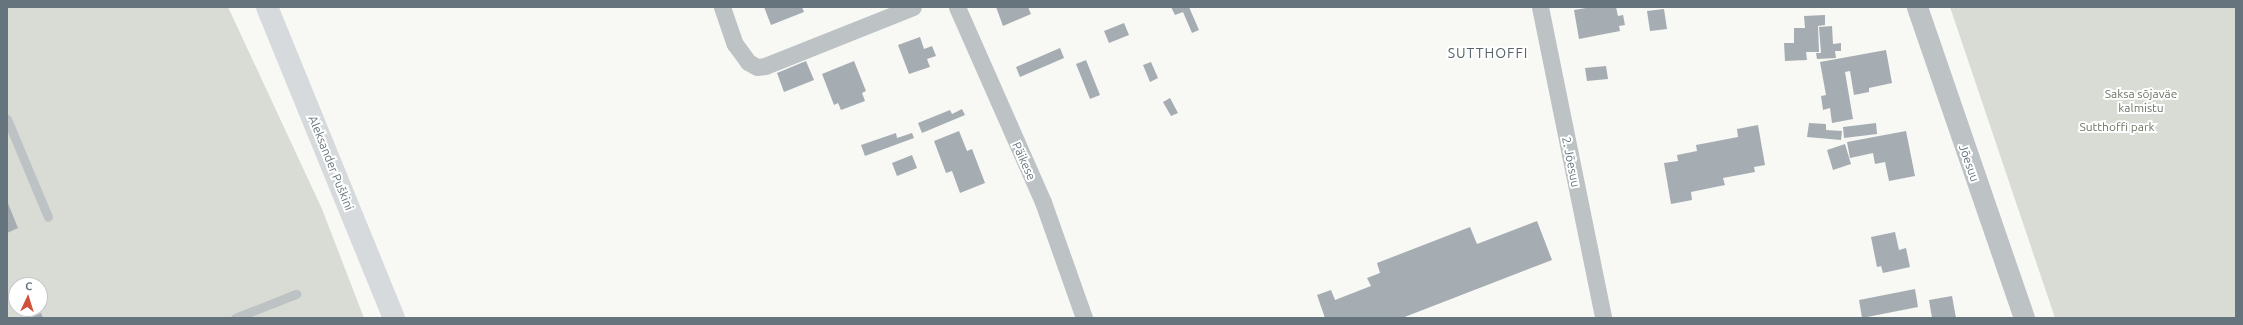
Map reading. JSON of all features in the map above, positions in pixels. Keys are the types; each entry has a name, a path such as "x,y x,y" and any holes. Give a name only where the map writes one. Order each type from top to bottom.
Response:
{"main road":[{"name":"Aleksander Puškini","path":"267,7 394,318"}],"street":[{"path":"722,7 735,44 748,62 757,67 765,66 913,7"},
{"name":"Päikese","path":"957,7 1043,202 1084,318"},
{"name":"2. Jõesuu","path":"1540,7 1603,318"},
{"name":"Jõesuu","path":"1917,7 2024,318"}],"lane":[{"path":"7,119 48,217"},
{"path":"235,318 296,294"}],"green space":[{"path":"7,7 228,7 322,209 364,318 7,318"},
{"name":"Sutthoffi park","path":"1950,7 2236,7 2236,318 2055,318"}],"building":[{"path":"764,7 802,7 804,12 771,25"},
{"path":"996,7 1028,7 1031,14 1003,26"},
{"path":"1171,7 1189,7 1199,30 1192,33 1183,12 1175,15"},
{"path":"1592,7 1616,7 1618,16 1623,15 1625,25 1619,26 1620,31 1579,39 1574,10"},
{"path":"1664,9 1667,29 1650,31 1647,11"},
{"path":"1825,15 1825,25 1818,26 1819,52 1806,52 1807,60 1785,61 1784,43 1794,43 1794,28 1805,28 1804,16"},
{"path":"1124,23 1129,35 1109,43 1104,31"},
{"path":"1832,26 1833,44 1841,43 1841,51 1835,51 1836,58 1817,59 1816,53 1821,53 1819,27"},
{"path":"920,37 924,49 932,46 936,56 927,59 930,67 909,74 898,45"},
{"path":"1060,48 1064,58 1020,77 1016,67"},
{"path":"1886,50 1892,83 1869,88 1869,92 1854,95 1850,71 1845,72 1853,119 1832,123 1830,108 1823,110 1821,96 1826,95 1820,62"},
{"path":"1086,60 1100,95 1090,99 1076,64"},
{"path":"806,61 814,80 784,92 777,73"},
{"path":"854,61 866,91 862,93 865,101 841,110 838,103 834,105 822,74"},
{"path":"1151,62 1158,78 1150,82 1143,65"},
{"path":"1606,66 1608,79 1587,81 1585,68"},
{"path":"1170,98 1178,113 1171,116 1163,102"},
{"path":"962,109 965,115 922,133 918,123 950,110 952,114"},
{"path":"1809,123 1826,124 1826,130 1842,131 1841,140 1807,137"},
{"path":"1876,123 1877,134 1844,138 1843,127"},
{"path":"1758,125 1765,165 1754,167 1755,172 1723,178 1725,185 1691,192 1692,200 1671,204 1664,163 1678,161 1677,155 1697,151 1696,145 1738,137 1737,129"},
{"path":"959,131 967,151 972,149 985,183 960,193 952,171 946,173 934,141"},
{"path":"1906,131 1915,176 1889,181 1885,162 1875,164 1873,153 1850,158 1847,142"},
{"path":"896,133 897,138 912,133 914,138 865,156 861,145"},
{"path":"1845,144 1851,164 1833,170 1827,150"},
{"path":"912,155 917,168 897,176 892,163"},
{"path":"7,201 18,228 7,233"},
{"path":"1537,221 1552,260 1402,318 1325,318 1317,295 1331,290 1335,300 1371,286 1367,278 1380,273 1377,263 1470,227 1477,244"},
{"path":"1895,232 1899,250 1906,248 1910,267 1883,273 1881,266 1877,267 1871,237"},
{"path":"1915,289 1918,307 1862,318 1859,300"},
{"path":"1952,296 1956,318 1932,318 1929,300"},
{"path":"43,317 43,318 30,318"}],"district":[{"name":"SUTTHOFFI","path":"1488,53"}],"park label":[{"name":"Saksa sõjaväe kalmistu","path":"2141,101"}]}
